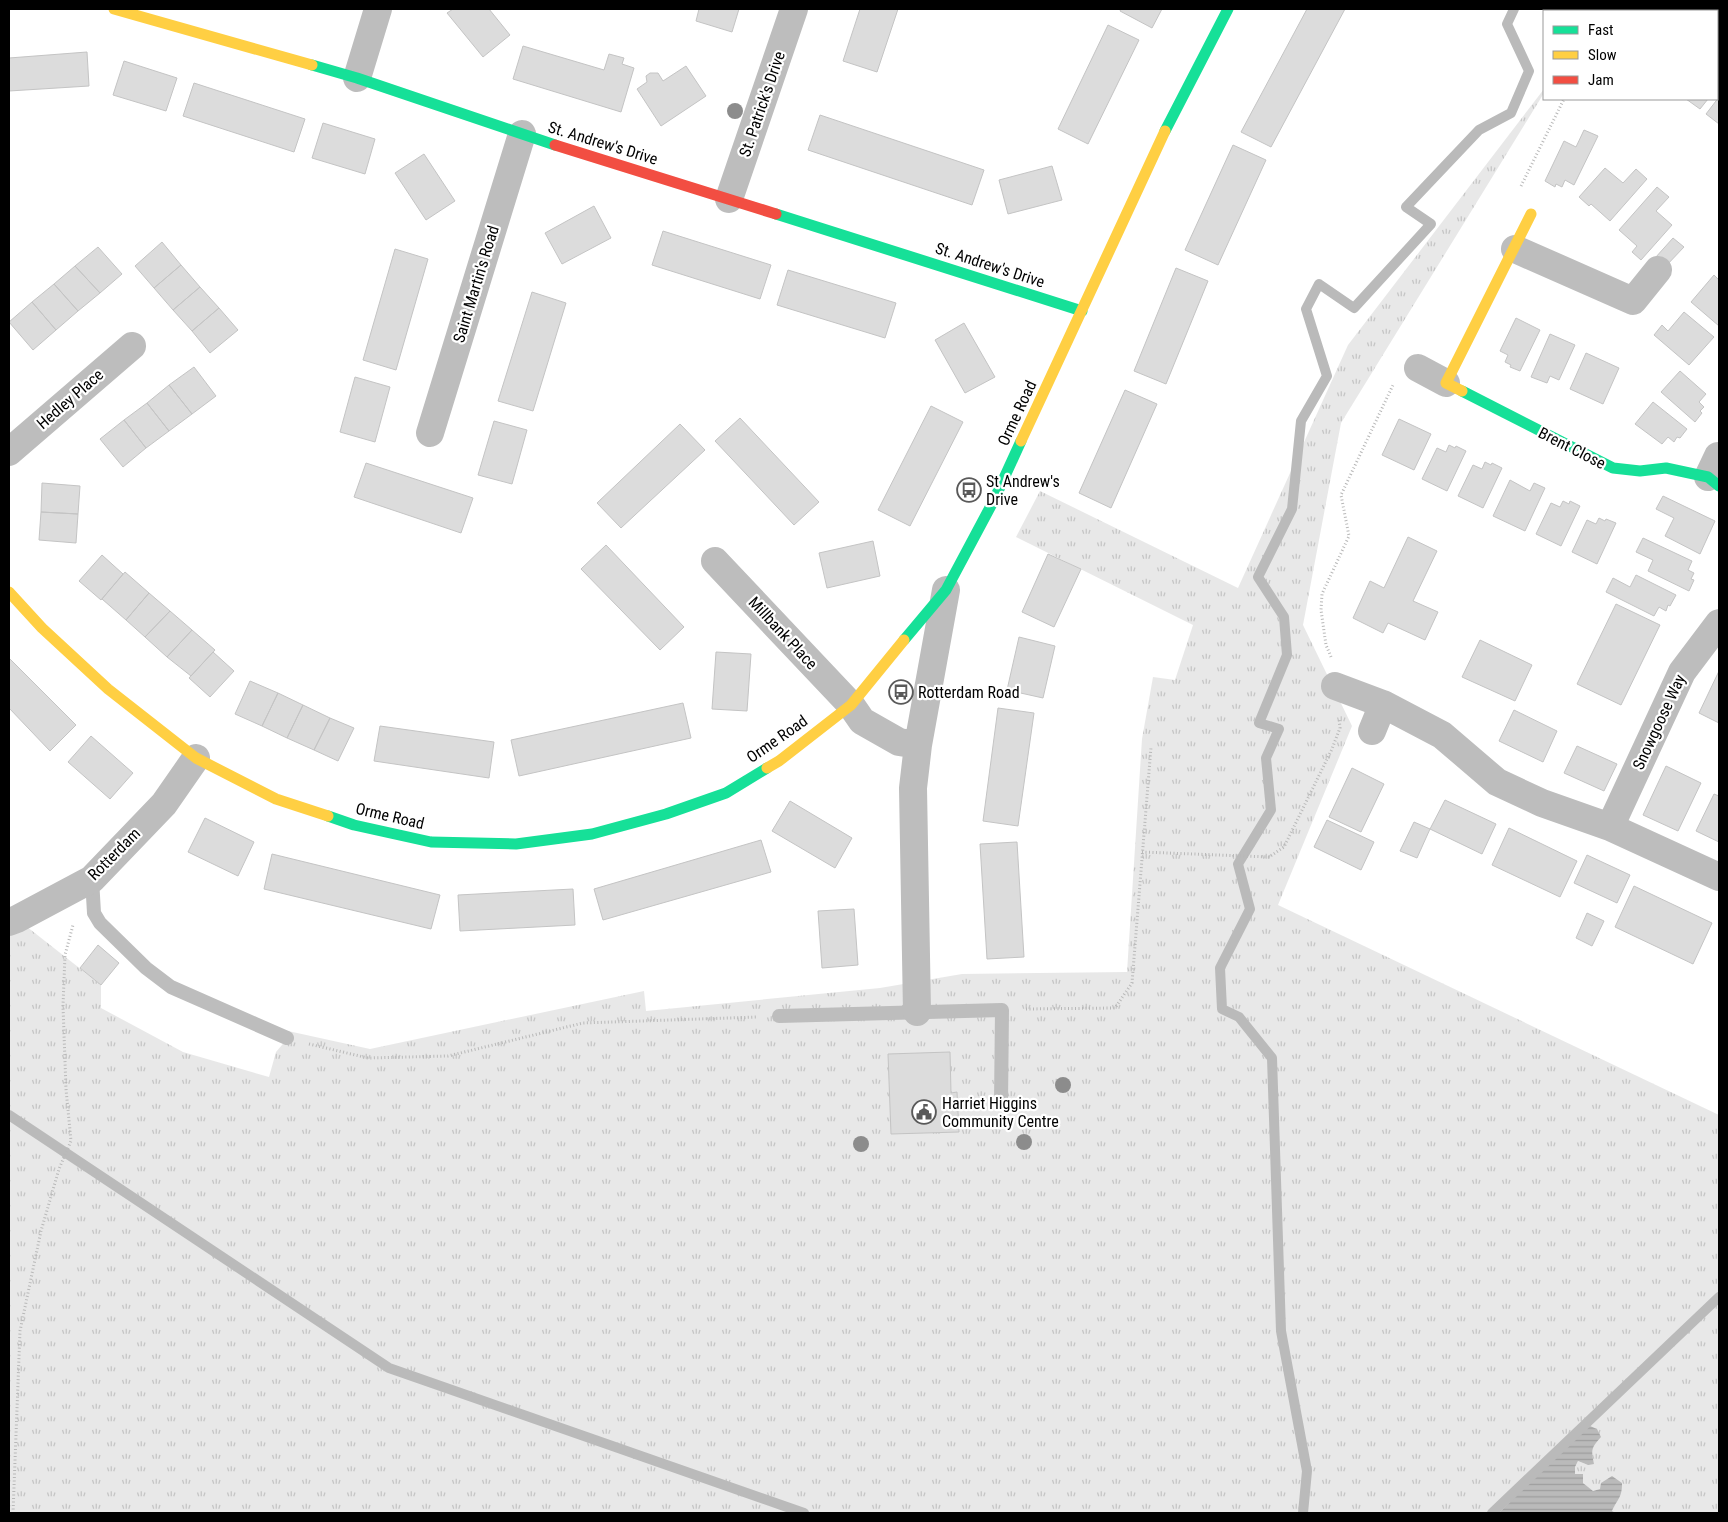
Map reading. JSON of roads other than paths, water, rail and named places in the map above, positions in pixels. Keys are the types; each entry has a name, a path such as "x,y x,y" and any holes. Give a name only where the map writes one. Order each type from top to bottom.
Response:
{"street":[{"name":"St. Andrew's Drive","path":"114,9 357,78 522,134 1082,311"},
{"path":"357,78 378,9"},
{"name":"St. Patrick's Drive","path":"729,199 794,9"},
{"name":"Orme Road","path":"9,592 42,628 108,688 196,758 276,799 354,825 431,842 516,844 592,834 666,814 726,792 779,761 851,706 946,590 994,500 1164,132 1228,9"},
{"name":"Saint Martin's Road","path":"430,433 522,134"},
{"path":"1446,383 1531,214"},
{"path":"1515,249 1633,301 1658,270"},
{"name":"Hedley Place","path":"9,452 132,346"},
{"name":"Brent Close","path":"1418,368 1613,468 1640,471 1666,468 1715,473"},
{"name":"Millbank Place","path":"715,562 851,706"},
{"path":"917,1012 913,788 918,745 946,590"},
{"name":"Snowgoose Way","path":"1610,828 1682,672 1719,623"},
{"path":"1335,686 1382,704 1442,735 1497,782 1542,803 1610,828 1719,877"},
{"path":"1372,731 1382,704"},
{"path":"851,706 862,721 899,742 918,745"},
{"name":"Rotterdam","path":"9,922 18,920 92,879 164,804 196,758"}],"lane":[{"path":"92,879 94,913 100,923 146,968 171,987 287,1038"},
{"path":"779,1016 1002,1010 1001,1103"}],"waterway":[{"path":"1303,1513 1307,1471 1281,1331 1272,1058 1239,1017 1222,1009 1220,968 1250,909 1238,864 1271,810 1266,758 1279,729 1259,723 1287,655 1284,617 1258,577 1292,509 1301,421 1327,376 1306,309 1319,284 1354,308 1431,224 1406,207 1479,130 1511,113 1529,71 1507,24 1514,9"},
{"path":"9,1115 389,1368 804,1513"},
{"path":"1492,1513 1719,1297"}],"place":[{"name":"St Andrew's Drive","path":"969,490"},
{"name":"Rotterdam Road","path":"901,692"},
{"name":"Harriet Higgins Community Centre","path":"924,1112"}]}
